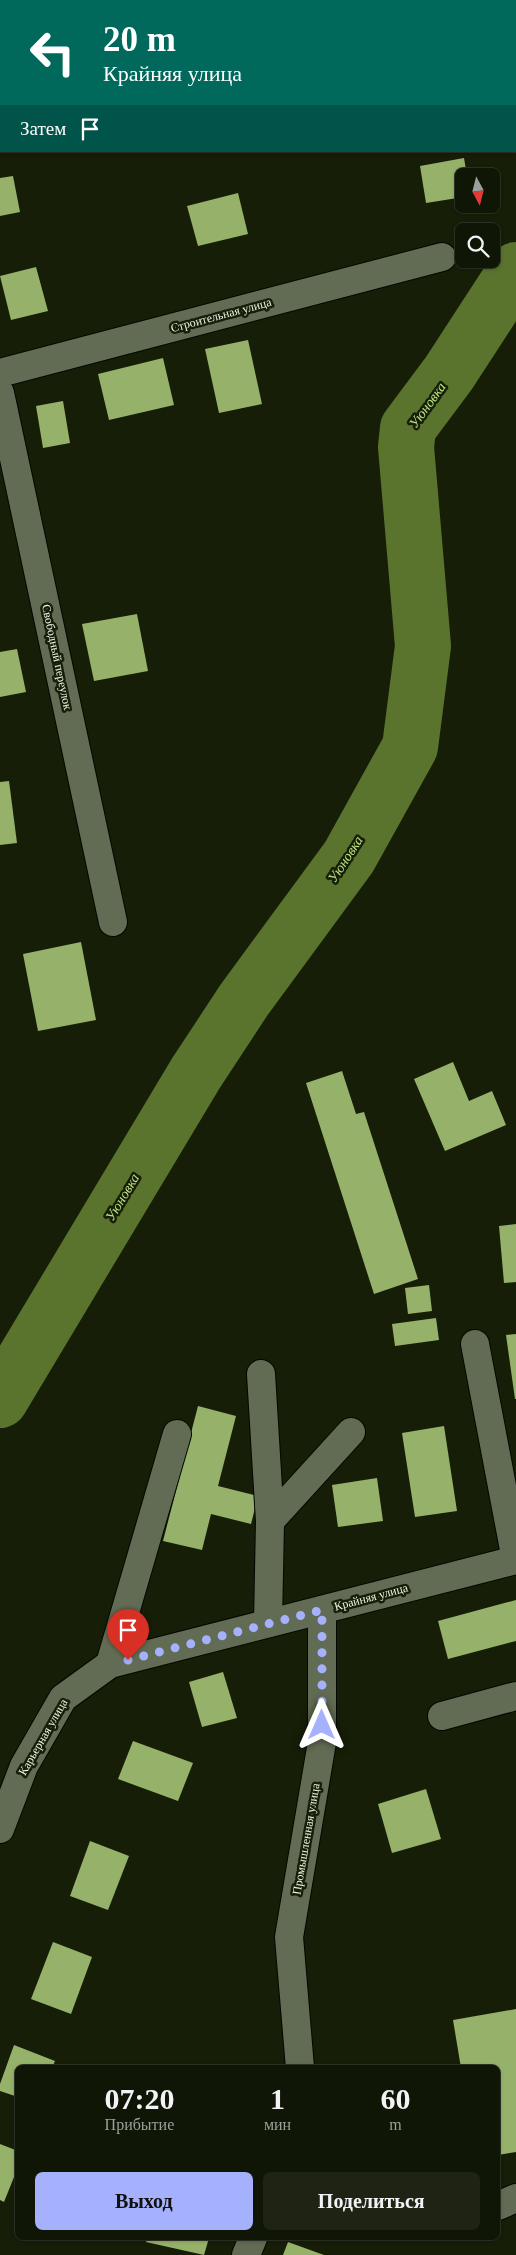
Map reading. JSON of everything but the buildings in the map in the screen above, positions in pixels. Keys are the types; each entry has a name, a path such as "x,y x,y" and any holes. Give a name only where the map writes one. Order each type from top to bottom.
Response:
{"street":[{"name":"Строительная улица","path":"0,373 442,258"},
{"name":"Свободный переулок","path":"0,393 113,922"},
{"path":"476,1344 516,1560"},
{"path":"261,1374 270,1521 268,1624"},
{"path":"270,1521 351,1432"},
{"path":"110,1664 177,1434"},
{"name":"Крайняя улица","path":"110,1664 516,1560"},
{"name":"Промышленная улица","path":"300,2065 289,1937 322,1742 322,1610"},
{"name":"Карьерная улица","path":"0,1829 24,1766 63,1698 110,1664"},
{"path":"442,1716 516,1696"},
{"path":"500,2205 516,2198"},
{"path":"246,2255 252,2240"}],"waterway":[{"name":"Уюновка","path":"0,1400 196,1073 244,1000 349,857 410,747 423,646 406,447 408,428 449,373 516,270"}],"route":[{"path":"128,1660 322,1610 322,1725"}]}
